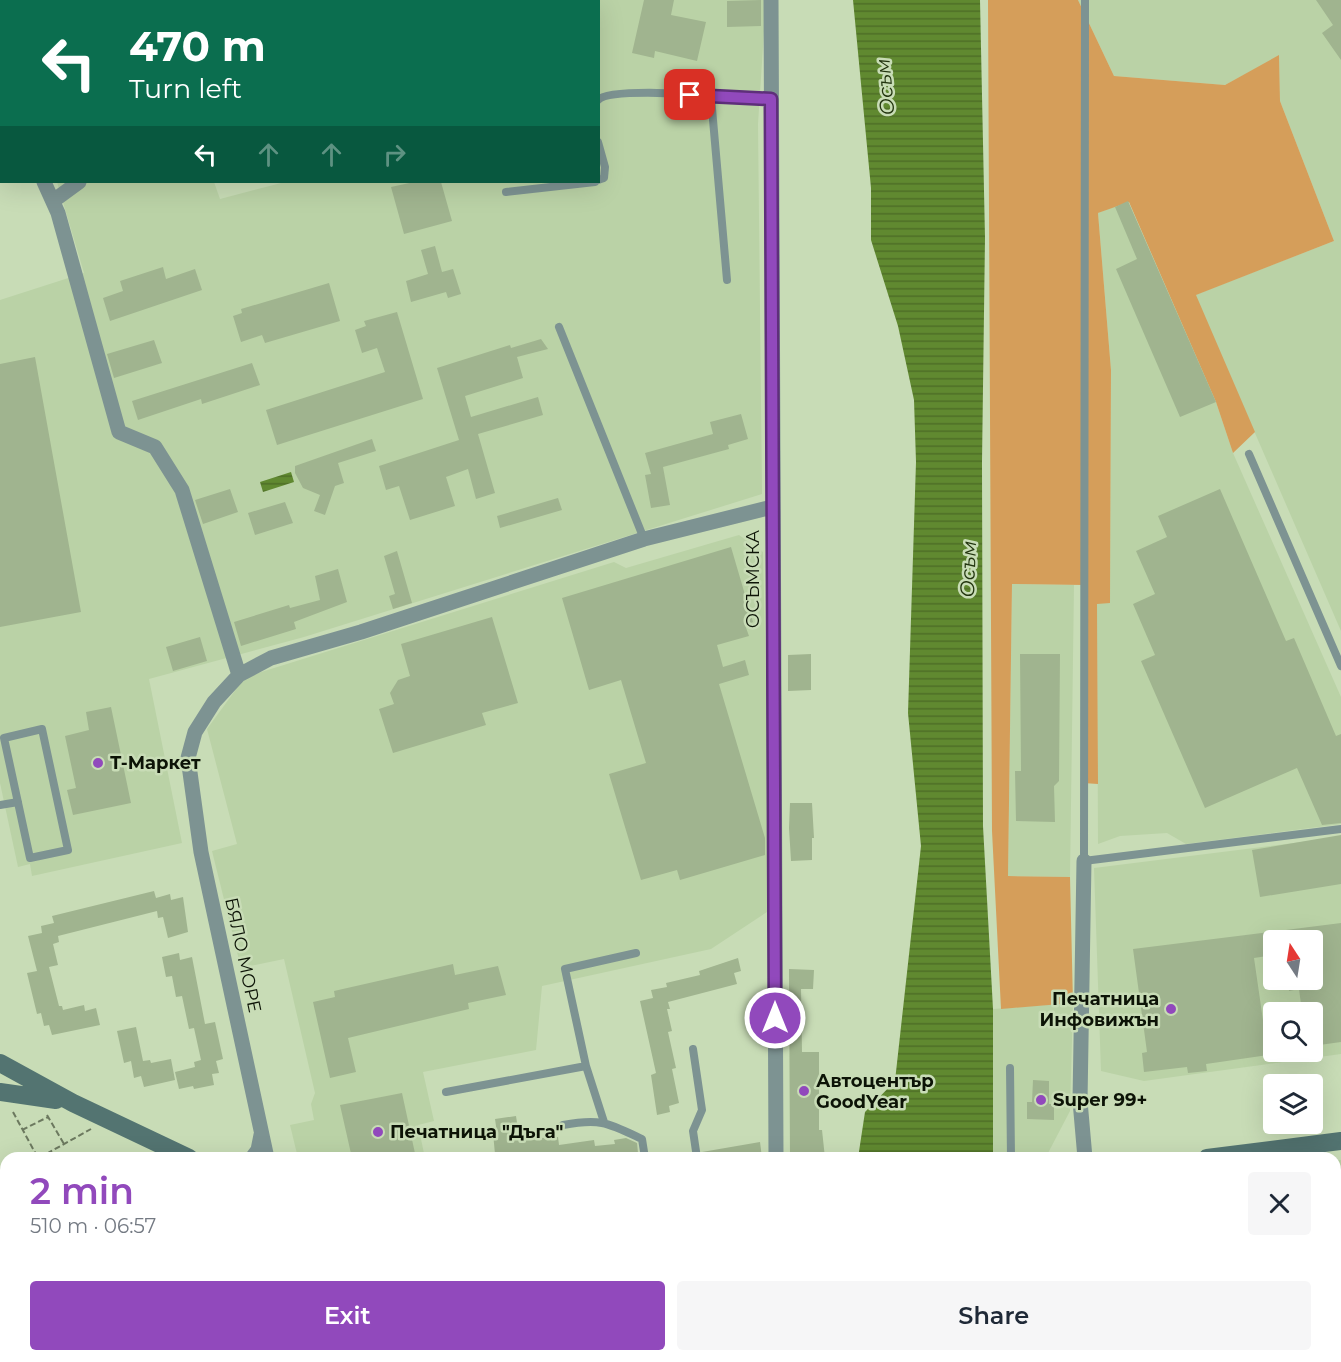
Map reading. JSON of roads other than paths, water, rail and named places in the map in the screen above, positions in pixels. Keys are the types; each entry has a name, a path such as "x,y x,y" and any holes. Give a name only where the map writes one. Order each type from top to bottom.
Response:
{"street":[{"name":"ОСЪМСКА","path":"771,0 776,1152"},
{"path":"44,183 53,201 119,432 155,447 182,489 238,675 272,658 361,632 644,539 772,507"},
{"path":"53,201 78,183"},
{"name":"БЯЛО МОРЕ","path":"238,675 214,702 195,732 188,758 201,852 259,1152"},
{"path":"1083,861 1080,1101 1084,1152"},
{"path":"0,1063 73,1103 176,1152"},
{"path":"0,1092 40,1103"},
{"path":"6,1110 11,1100 73,1103"},
{"path":"1254,1152 1341,1141"}],"lane":[{"path":"1085,0 1083,861 1341,830"},
{"path":"600,99 608,94 633,92 771,99"},
{"path":"711,97 727,280"},
{"path":"600,149 605,167 604,178 600,180"},
{"path":"506,192 580,183"},
{"path":"559,327 644,539"},
{"path":"1249,454 1341,666"},
{"path":"42,729 68,850 30,858 18,802 4,738 42,729"},
{"path":"0,805 18,802"},
{"path":"604,1122 586,1066 565,969 636,953"},
{"path":"693,1048 702,1110 693,1131 696,1152"},
{"path":"446,1092 586,1066"},
{"path":"1010,1068 1011,1152"},
{"path":"563,1125 591,1120 604,1122 642,1139 644,1152"}],"water":[{"name":"Осъм","path":"853,0 980,0 985,238 982,463 983,826 993,1009 993,1152 859,1152 865,1112 895,1081 921,846 908,713 916,462 914,400 898,326 871,240 871,188"},
{"path":"291,472 294,482 263,492 260,482"}],"place":[{"name":"Т-Маркет","path":"98,763"},
{"name":"Печатница Инфовижън","path":"1171,1009"},
{"name":"Автоцентър GoodYear","path":"804,1091"},
{"name":"Super 99+","path":"1041,1100"},
{"name":"Печатница \"Дъга\"","path":"378,1132"}]}
